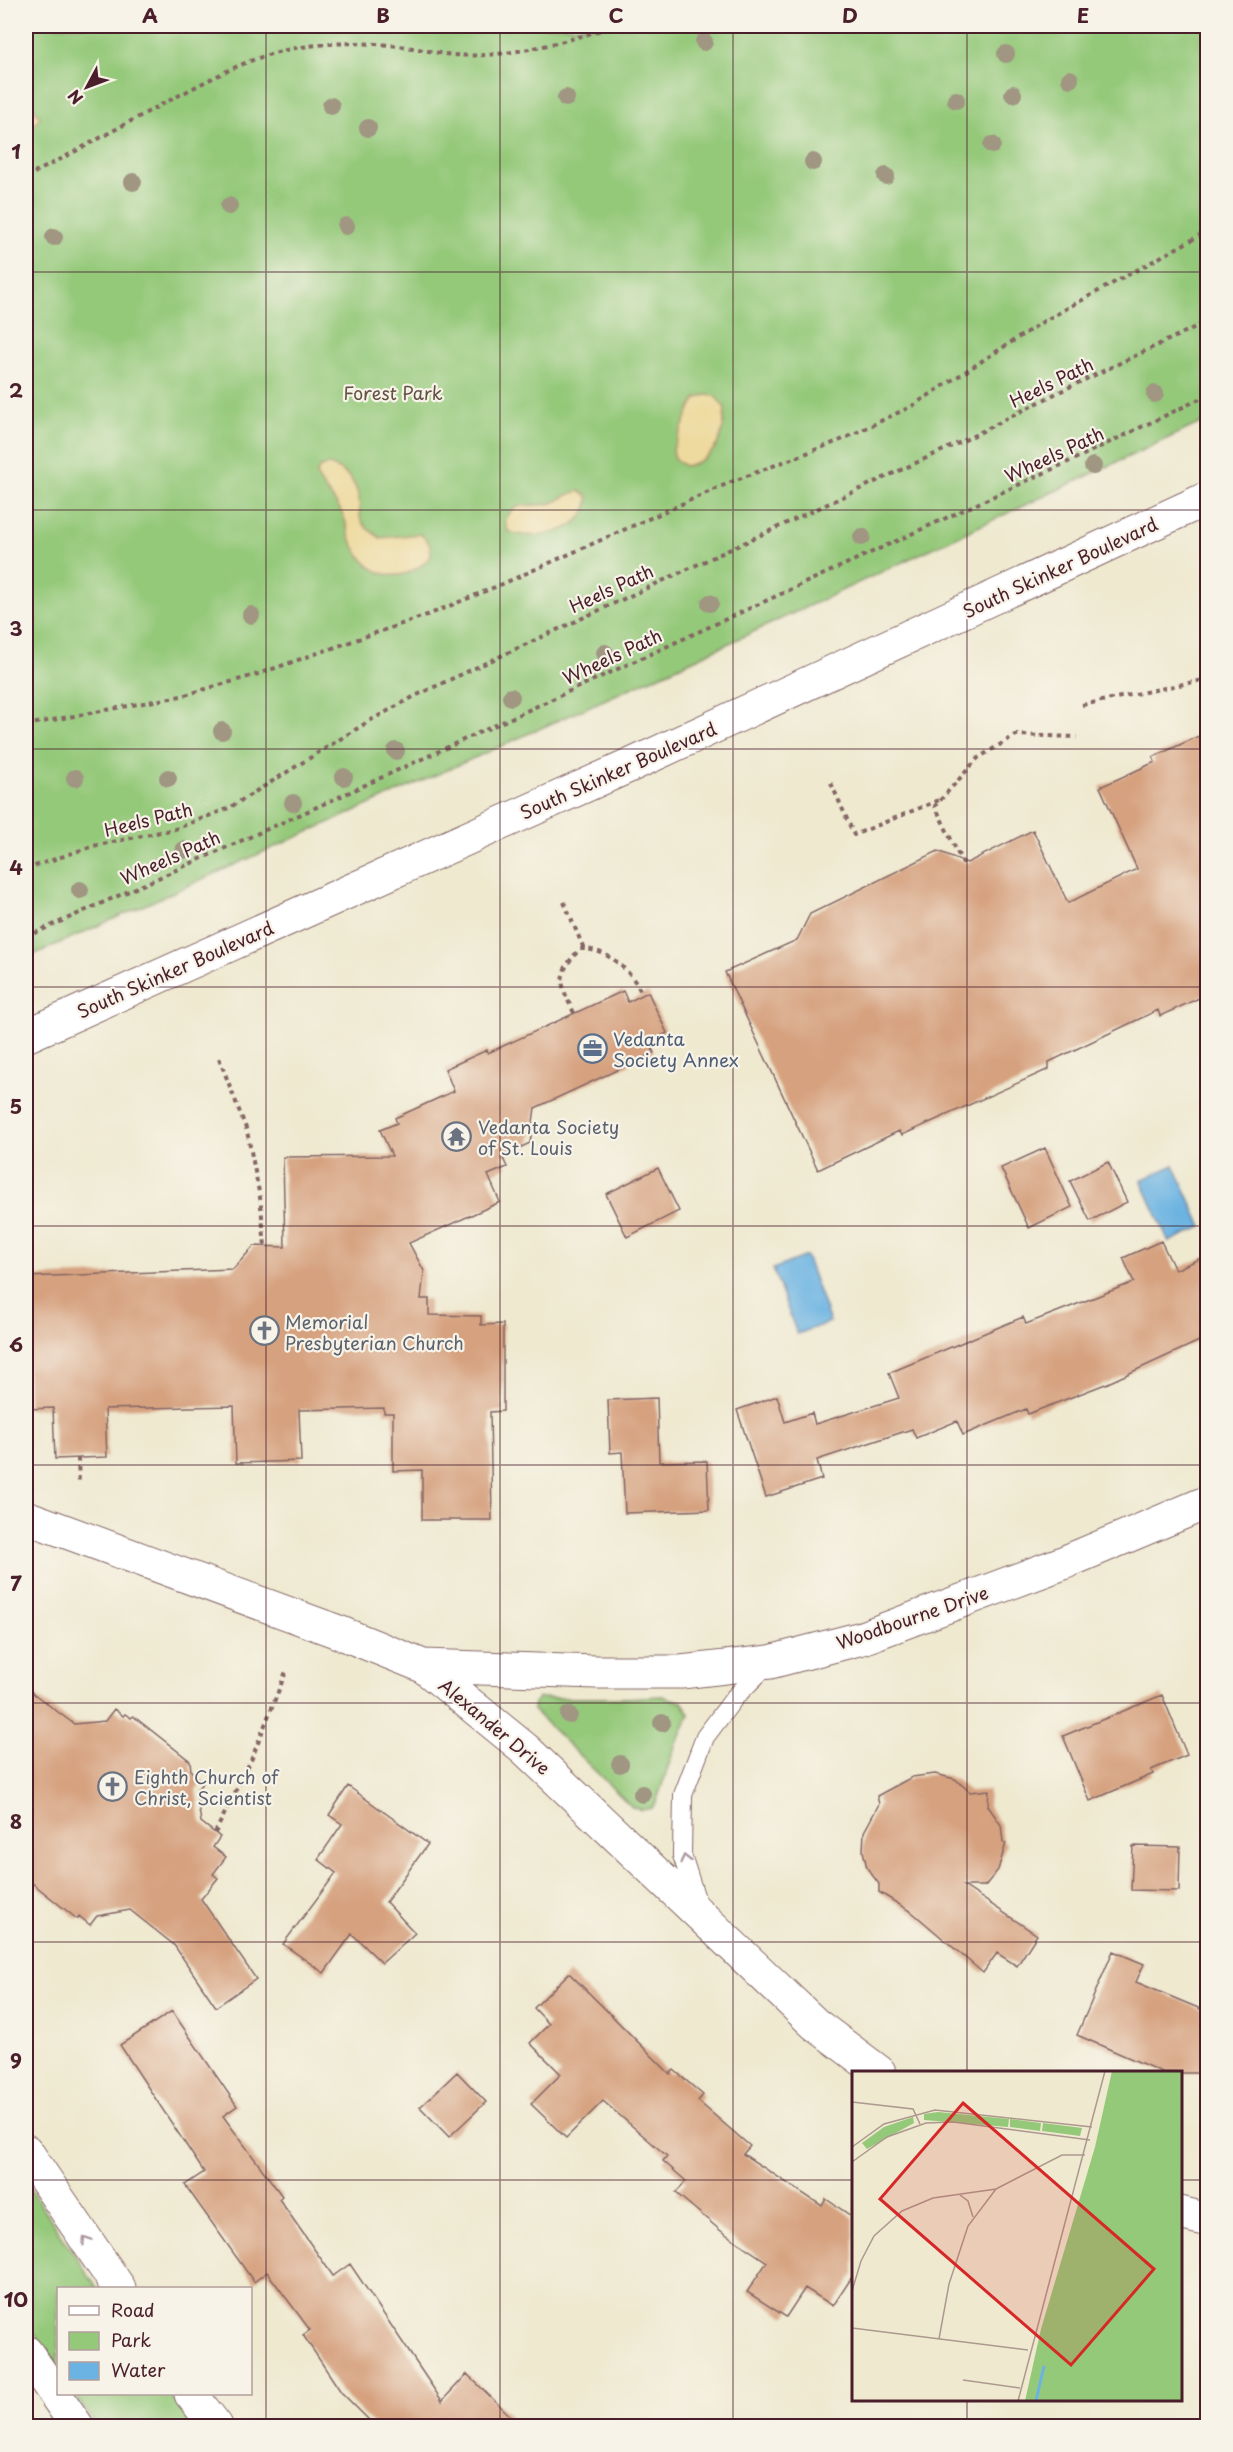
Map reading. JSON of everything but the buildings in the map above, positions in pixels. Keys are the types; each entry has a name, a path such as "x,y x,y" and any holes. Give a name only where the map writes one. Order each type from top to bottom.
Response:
{"street":[{"name":"South Skinker Boulevard","path":"26,1036 629,766 1208,498"},
{"name":"Woodbourne Drive","path":"423,1666 670,1672 770,1662 862,1638 1062,1563 1208,1502"},
{"name":"Alexander Drive","path":"26,1517 206,1586 341,1633 423,1666 525,1749 702,1915 756,1970 815,2024 876,2071"},
{"path":"26,2151 118,2287"},
{"path":"1182,2214 1208,2220"},
{"path":"26,2352 77,2427"},
{"path":"192,2395 216,2427"}],"lane":[{"path":"702,1915 682,1855 683,1795 705,1737 735,1697 770,1662"}],"path":[{"path":"26,177 203,83 250,61 289,49 330,43 398,46 454,55 490,54 535,47 613,26"},
{"path":"26,726 181,696 255,675 430,614 500,585 731,482 841,440 912,406 1044,321 1208,231"},
{"name":"Heels Path","path":"26,869 93,846 175,829 229,808 371,720 427,690 953,446 1057,393 1208,321"},
{"name":"Wheels Path","path":"26,937 391,774 1081,456 1208,395"},
{"path":"1082,705 1208,679"},
{"path":"963,864 935,806 940,800 978,758 1016,735 1077,737"},
{"path":"831,783 854,835 940,800"},
{"path":"564,902 584,949"},
{"path":"574,1013 561,986 563,973 571,959 580,950 589,949 610,958 635,978 641,992"},
{"path":"219,1058 247,1131 260,1197 265,1246"},
{"path":"78,1458 79,1485"},
{"path":"215,1833 252,1758 287,1669"}],"green space":[{"name":"Forest Park","path":"26,26 1207,26 1207,420 680,666 26,958"},
{"path":"662,1696 682,1702 690,1714 676,1743 657,1800 652,1808 642,1810 632,1807 533,1710 534,1703 539,1698"},
{"path":"26,2183 96,2287 57,2287 57,2368 26,2321"},
{"path":"75,2395 170,2395 192,2426 97,2426"}],"sand":[{"path":"26,106 33,107 40,117 33,127 26,131"},
{"path":"706,395 715,396 725,408 723,428 717,445 705,458 685,466 675,460 673,449 690,409 697,398"},
{"path":"329,465 345,473 352,482 358,493 361,519 367,528 380,538 420,534 429,544 431,556 420,566 397,575 376,570 367,563 351,540 339,508 316,475 320,467"},
{"path":"579,491 588,496 586,508 571,526 531,536 508,531 505,521 509,514 519,506 545,505"}],"water":[{"path":"1174,1165 1202,1227 1169,1242 1141,1180"},
{"path":"806,1256 830,1322 797,1334 773,1269"}],"place":[{"name":"Vedanta Society Annex","path":"592,1048"},
{"name":"Vedanta Society of St. Louis","path":"457,1136"},
{"name":"Memorial Presbyterian Church","path":"264,1331"},
{"name":"Eighth Church of Christ, Scientist","path":"113,1786"}]}
